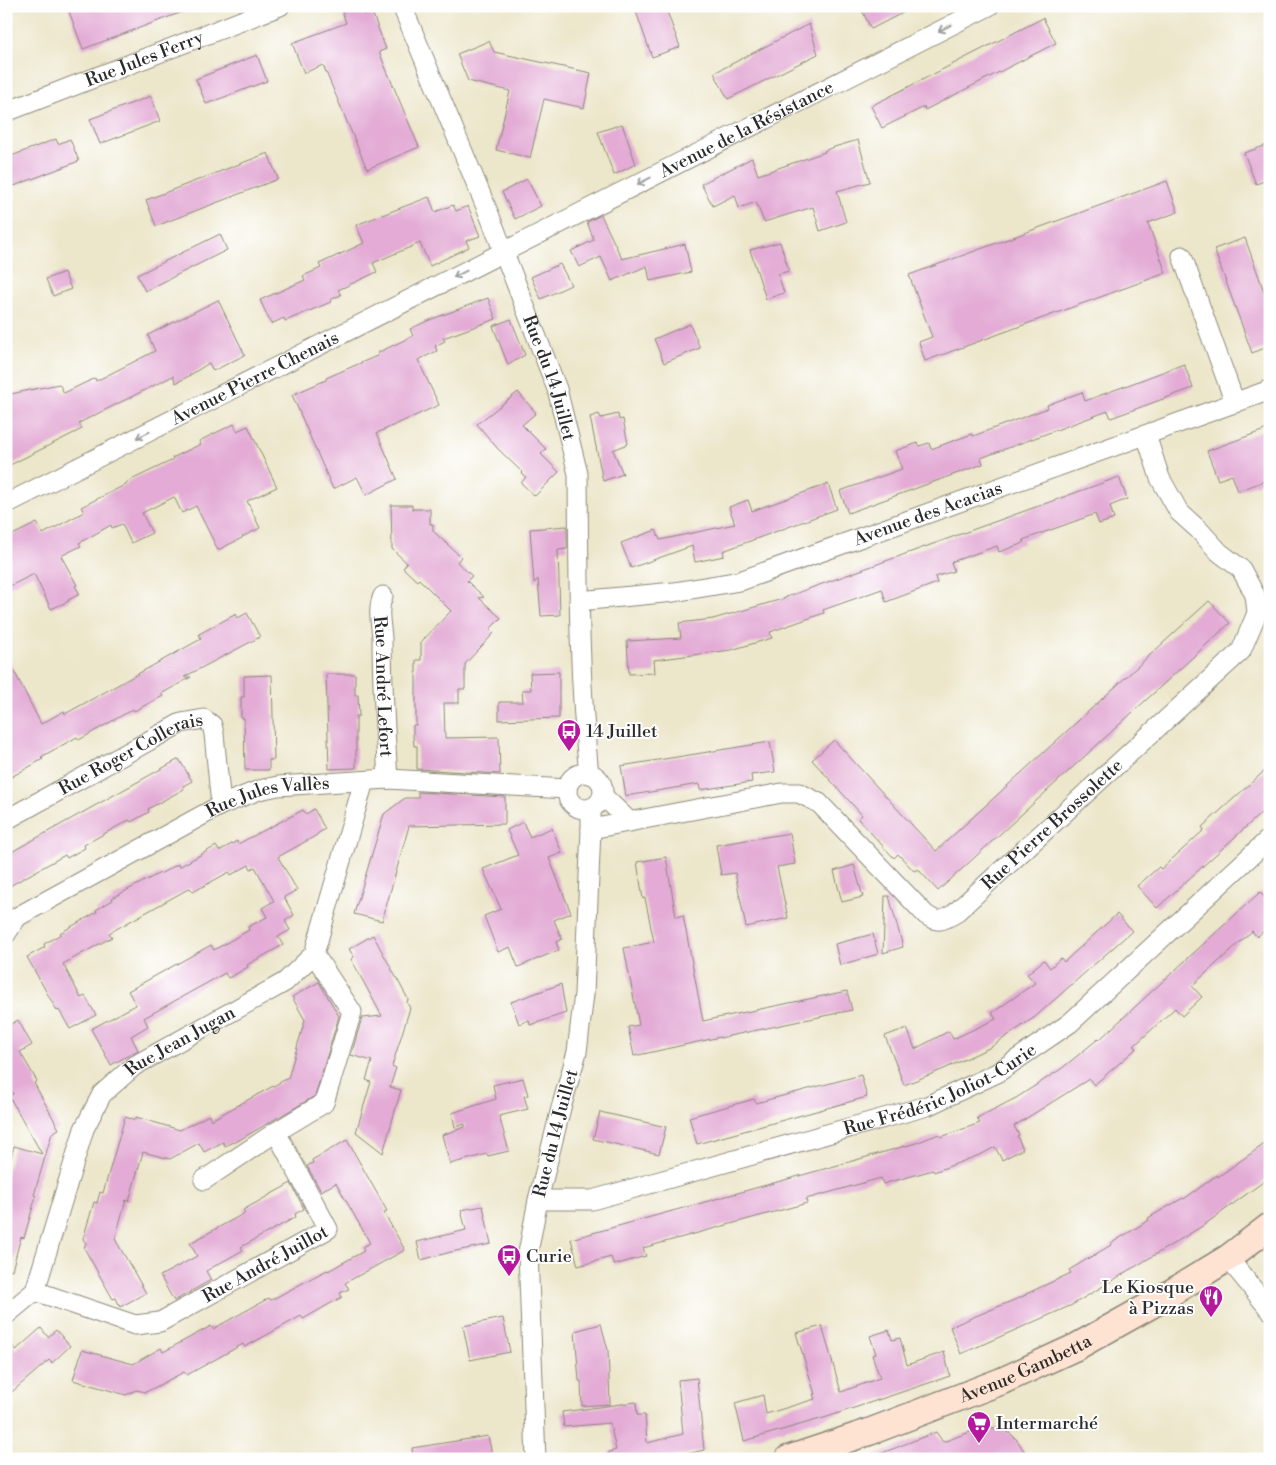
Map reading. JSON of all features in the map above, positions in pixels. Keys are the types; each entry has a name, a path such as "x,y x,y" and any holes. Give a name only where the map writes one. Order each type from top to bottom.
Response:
{"main road":[{"name":"Avenue Gambetta","path":"788,1459 869,1432 1002,1381 1060,1355 1151,1305 1228,1258 1270,1226"}],"street":[{"name":"Rue Jules Ferry","path":"6,112 280,6"},
{"name":"Rue du 14 Juillet","path":"402,6 490,214 557,389 578,474 579,601 584,727 589,774"},
{"name":"Avenue de la Résistance","path":"503,252 989,6"},
{"name":"Avenue Pierre Chenais","path":"6,504 503,252"},
{"path":"1182,256 1235,403"},
{"name":"Avenue des Acacias","path":"579,601 674,592 740,581 1270,390"},
{"name":"Rue Pierre Brossolette","path":"592,829 782,793 799,793 819,802 926,915 936,921 944,920 954,914 1241,651 1257,613 1255,595 1241,569 1218,552 1199,530 1179,512 1160,478 1146,435"},
{"name":"Rue André Lefort","path":"383,596 380,604 383,705 388,779"},
{"name":"Rue Roger Collerais","path":"6,820 181,723 204,719 212,725 214,734 221,805"},
{"path":"589,774 599,779 603,790 597,802 584,810 578,809 569,801 567,789 572,778 577,775 589,774"},
{"name":"Rue Jules Vallès","path":"9,924 17,917 221,805 259,790 278,786 388,779 567,789"},
{"name":"Rue Jean Jugan","path":"36,1290 84,1129 102,1094 134,1066 286,982 314,954 364,781"},
{"name":"Rue du 14 Juillet","path":"536,1459 528,1253 538,1200 577,1052 584,994 592,829 597,802"},
{"path":"597,802 630,822"},
{"name":"Rue Frédéric Joliot-Curie","path":"538,1200 592,1200 928,1106 997,1073 1070,1023 1270,838"},
{"path":"204,1180 276,1132 324,1103 352,1012 314,954"},
{"name":"Rue André Juillot","path":"36,1290 136,1325 160,1322 328,1229 276,1132"},
{"path":"1228,1258 1270,1310"},
{"path":"6,1315 36,1290"}],"building":[{"path":"67,6 192,6 193,8 83,49"},
{"path":"361,6 365,15 372,12 386,49 379,52 419,147 367,169 323,65 304,73 292,43 346,23 342,12"},
{"path":"634,6 665,6 680,47 652,57"},
{"path":"860,6 916,6 871,29"},
{"path":"1043,18 1056,43 925,110 924,107 882,128 871,106"},
{"path":"809,24 818,54 728,99 714,73"},
{"path":"489,41 494,52 591,73 584,108 544,99 530,158 496,150 510,91 468,81 457,54"},
{"path":"257,55 267,81 206,104 196,79"},
{"path":"151,96 160,121 100,144 90,119"},
{"path":"622,124 636,164 614,175 598,132"},
{"path":"56,139 58,144 70,139 79,161 14,186 11,178 6,180 6,158"},
{"path":"858,140 870,182 837,191 846,222 820,231 813,207 764,222 756,202 739,208 735,195 713,206 701,184 752,158 758,175"},
{"path":"1270,144 1270,179 1256,184 1244,153"},
{"path":"268,153 278,179 156,226 146,200"},
{"path":"527,179 541,206 515,219 502,192"},
{"path":"1167,181 1178,212 1148,223 1166,273 925,361 919,342 932,337 909,275"},
{"path":"429,197 435,212 453,205 456,211 468,206 480,236 466,241 469,247 430,266 420,243 373,263 377,272 338,290 341,295 330,300 331,302 285,321 284,318 271,324 260,300 305,280 303,276 321,268 319,264 364,243 356,225"},
{"path":"601,215 622,259 685,244 691,272 650,281 647,266 612,281 601,257 579,267 571,251 594,240 587,222"},
{"path":"220,234 227,250 145,291 137,275"},
{"path":"1245,238 1270,308 1270,346 1252,353 1214,249"},
{"path":"780,242 789,271 778,274 784,293 766,299 750,250"},
{"path":"560,264 571,285 541,299 531,277"},
{"path":"64,272 71,289 53,296 46,279"},
{"path":"488,298 496,319 443,338 445,341 435,346 437,351 418,360 439,405 377,433 397,479 366,495 357,477 333,489 292,395 379,355 377,353 413,336 410,329"},
{"path":"218,300 245,355 213,371 209,363 176,383 173,376 79,423 82,429 6,467 6,395 59,384 64,393 95,378 96,381 155,351 148,335"},
{"path":"511,319 525,355 508,365 493,326"},
{"path":"690,324 700,348 664,363 654,339"},
{"path":"1184,364 1193,388 1111,418 1108,411 981,458 983,464 848,513 840,491 902,469 895,451 918,443 919,446 929,443 931,449 972,434 973,436 1048,408 1047,405 1082,392 1085,401"},
{"path":"518,392 536,413 522,425 546,449 541,454 559,472 535,496 521,483 526,477 523,473 498,449 477,424"},
{"path":"599,414 601,418 618,414 619,420 623,419 628,444 613,450 623,474 603,481 590,417"},
{"path":"234,424 237,431 248,426 277,487 247,501 260,528 218,550 196,506 182,513 174,497 142,513 152,533 131,543 122,524 112,528 111,525 79,543 81,546 61,556 80,594 69,601 51,609 34,574 6,588 6,538 37,523 43,534 84,512 81,507 173,460 172,458 201,444 199,441"},
{"path":"1270,428 1270,479 1238,491 1232,475 1218,480 1207,451"},
{"path":"1119,477 1127,499 1110,506 1114,519 1099,524 1095,514 1023,540 1024,543 999,552 997,546 951,562 954,571 935,577 937,583 886,602 882,589 823,610 824,613 770,632 772,638 731,650 654,660 655,673 629,674 627,641 681,638 679,623 713,619 786,598"},
{"path":"828,484 837,509 723,551 724,556 695,562 692,546 631,568 621,543 656,530 660,540 735,524 729,507 748,500 752,511"},
{"path":"391,505 412,505 412,509 430,509 430,524 433,524 433,531 461,557 457,562 472,576 467,581 484,597 479,598 501,618 490,629 494,633 465,664 465,689 459,689 459,703 444,703 445,738 499,737 500,774 417,769 417,746 414,746 413,736 413,725 416,725 416,660 421,660 421,642 451,611 419,579 417,581 403,568 407,563 392,549"},
{"path":"567,526 567,549 558,550 560,615 541,616 538,579 534,583 530,529"},
{"path":"1209,601 1230,623 938,891 918,869 914,871 898,854 894,858 858,819 862,815 812,760 834,740 936,851"},
{"path":"247,613 260,637 184,677 191,677 161,694 163,696 134,711 133,709 79,740 77,737 41,757 43,759 6,780 6,655 41,724 64,711 65,714 201,639 199,634 236,614 238,618"},
{"path":"559,672 559,718 499,720 499,702 523,702 522,690 531,690 530,673"},
{"path":"326,674 355,674 355,695 358,695 359,716 356,716 356,768 329,769"},
{"path":"272,675 274,760 269,760 269,770 245,770 244,718 241,718 244,676"},
{"path":"770,742 775,772 751,775 752,782 700,790 699,784 626,796 621,766"},
{"path":"179,759 192,781 183,786 184,789 148,809 149,812 131,822 129,820 84,845 85,848 67,858 65,855 6,888 6,855"},
{"path":"1270,766 1270,805 1157,908 1137,886 1159,867 1161,869 1204,830 1202,827"},
{"path":"418,792 505,797 505,824 409,826 382,921 354,914 384,814 405,798 418,798"},
{"path":"314,809 325,829 278,857 297,890 284,897 294,915 285,921 290,930 278,937 283,945 247,965 248,967 236,974 228,978 225,973 144,1018 148,1026 131,1036 138,1050 111,1065 91,1029 136,1005 128,991 211,945 214,950 249,930 248,927 267,917 262,908 274,901 255,867 251,869 249,865 231,875 229,872 193,892 190,888 109,933 112,937 63,964 81,998 85,996 96,1015 70,1029 59,1010 57,1011 27,957 45,947 44,944 60,933 97,912 96,910 113,900 112,898 160,873 178,864 179,867 216,846 219,851 237,841 238,844 303,810 306,814"},
{"path":"523,822 530,837 552,828 562,853 549,858 571,913 554,920 562,939 556,942 559,950 518,967 510,947 498,952 484,916 501,909 483,869 518,855 507,830"},
{"path":"790,833 795,864 777,867 788,918 746,927 735,873 721,875 716,845"},
{"path":"666,857 676,917 683,915 703,1021 847,991 852,1010 634,1056 628,1027 639,1025 624,948 654,942 645,898 643,899 637,862"},
{"path":"854,865 863,897 842,902 834,871"},
{"path":"1260,892 1270,903 1270,925 1257,937 1252,931 1192,986 1202,997 1182,1016 1175,1008 1134,1046 1137,1048 1094,1085 1089,1079 1014,1126 1023,1149 1002,1160 995,1147 982,1154 934,1172 933,1170 883,1184 881,1178 806,1199 807,1203 643,1248 646,1256 614,1265 611,1257 578,1266 571,1239 916,1143 939,1134 941,1137 980,1123 977,1118 1016,1098 1061,1069 1099,1040"},
{"path":"885,896 889,896 903,947 883,953"},
{"path":"1117,914 1132,931 1035,1017 991,1047 904,1085 885,1036 907,1028 915,1049 949,1031 953,1039 996,1019 992,1013 1035,983 1027,974 1044,960 1050,968 1061,958 1064,962"},
{"path":"873,934 878,954 840,965 835,944"},
{"path":"373,935 408,999 407,1003 410,1008 392,1066 396,1068 390,1087 401,1090 383,1153 356,1132 371,1082 366,1080 372,1061 351,1055 362,1018 382,1016 351,959 354,957 349,949"},
{"path":"319,982 339,1016 315,1096 234,1143 225,1146 223,1142 204,1152 199,1143 170,1159 143,1152 129,1201 126,1200 115,1239 146,1293 120,1307 116,1298 113,1299 84,1248 86,1243 83,1239 94,1202 97,1203 100,1192 103,1193 125,1117 136,1120 136,1117 180,1130 209,1115 211,1120 288,1078 305,1020 292,997"},
{"path":"561,984 566,1013 530,1025 529,1020 519,1024 511,1002"},
{"path":"18,1020 32,1045 20,1052 37,1081 34,1083 59,1129 52,1133 24,1238 21,1237 12,1270 6,1269 6,1175 14,1146 42,1154 9,1096 13,1094 6,1081 6,1027"},
{"path":"861,1075 867,1097 697,1144 689,1117 754,1099 756,1103"},
{"path":"523,1078 528,1095 524,1096 528,1109 499,1116 509,1151 488,1156 487,1154 450,1164 442,1135 465,1127 465,1124 455,1127 452,1113 496,1099 493,1085"},
{"path":"600,1112 666,1127 659,1154 593,1139"},
{"path":"347,1140 387,1211 384,1213 405,1250 345,1283 349,1289 340,1293 342,1297 303,1319 301,1316 245,1347 243,1344 187,1375 184,1372 146,1392 136,1390 126,1395 73,1380 82,1350 133,1364 161,1348 163,1352 211,1326 213,1329 269,1298 271,1300 364,1251 362,1247 370,1243 336,1183 321,1191 307,1166 313,1163 312,1160"},
{"path":"1270,1140 1270,1177 1204,1225 1072,1305 961,1354 950,1327 1026,1295 1071,1273 1069,1270 1149,1220 1148,1218 1184,1199"},
{"path":"291,1183 304,1209 295,1214 296,1217 241,1247 243,1250 206,1271 211,1280 174,1301 160,1276 197,1256 190,1243 245,1213 243,1210"},
{"path":"483,1206 491,1244 421,1260 417,1242 466,1230 461,1210"},
{"path":"503,1318 510,1352 470,1360 463,1326"},
{"path":"601,1324 608,1350 610,1404 582,1406 575,1331"},
{"path":"822,1326 841,1392 880,1378 872,1355 876,1354 870,1336 889,1330 892,1340 900,1338 907,1365 944,1352 950,1376 827,1417 744,1441 735,1403 763,1395 766,1414 815,1399 796,1333"},
{"path":"41,1328 48,1337 56,1330 70,1346 52,1363 49,1360 6,1397 6,1339 16,1350"},
{"path":"697,1378 704,1450 666,1459 609,1459 609,1452 616,1450 610,1423 564,1427 562,1412 636,1402 637,1415 645,1415 647,1443 683,1434 678,1380"},
{"name":"Intermarché","path":"987,1427 1004,1430 1011,1434 1029,1459 873,1459 872,1457 936,1432 943,1442"},
{"path":"488,1436 493,1459 413,1459 412,1448"}],"place":[{"name":"14 Juillet","path":"569,752"},
{"name":"Curie","path":"509,1277"},
{"name":"Le Kiosque à Pizzas","path":"1211,1318"},
{"name":"Intermarché","path":"979,1444"}]}
